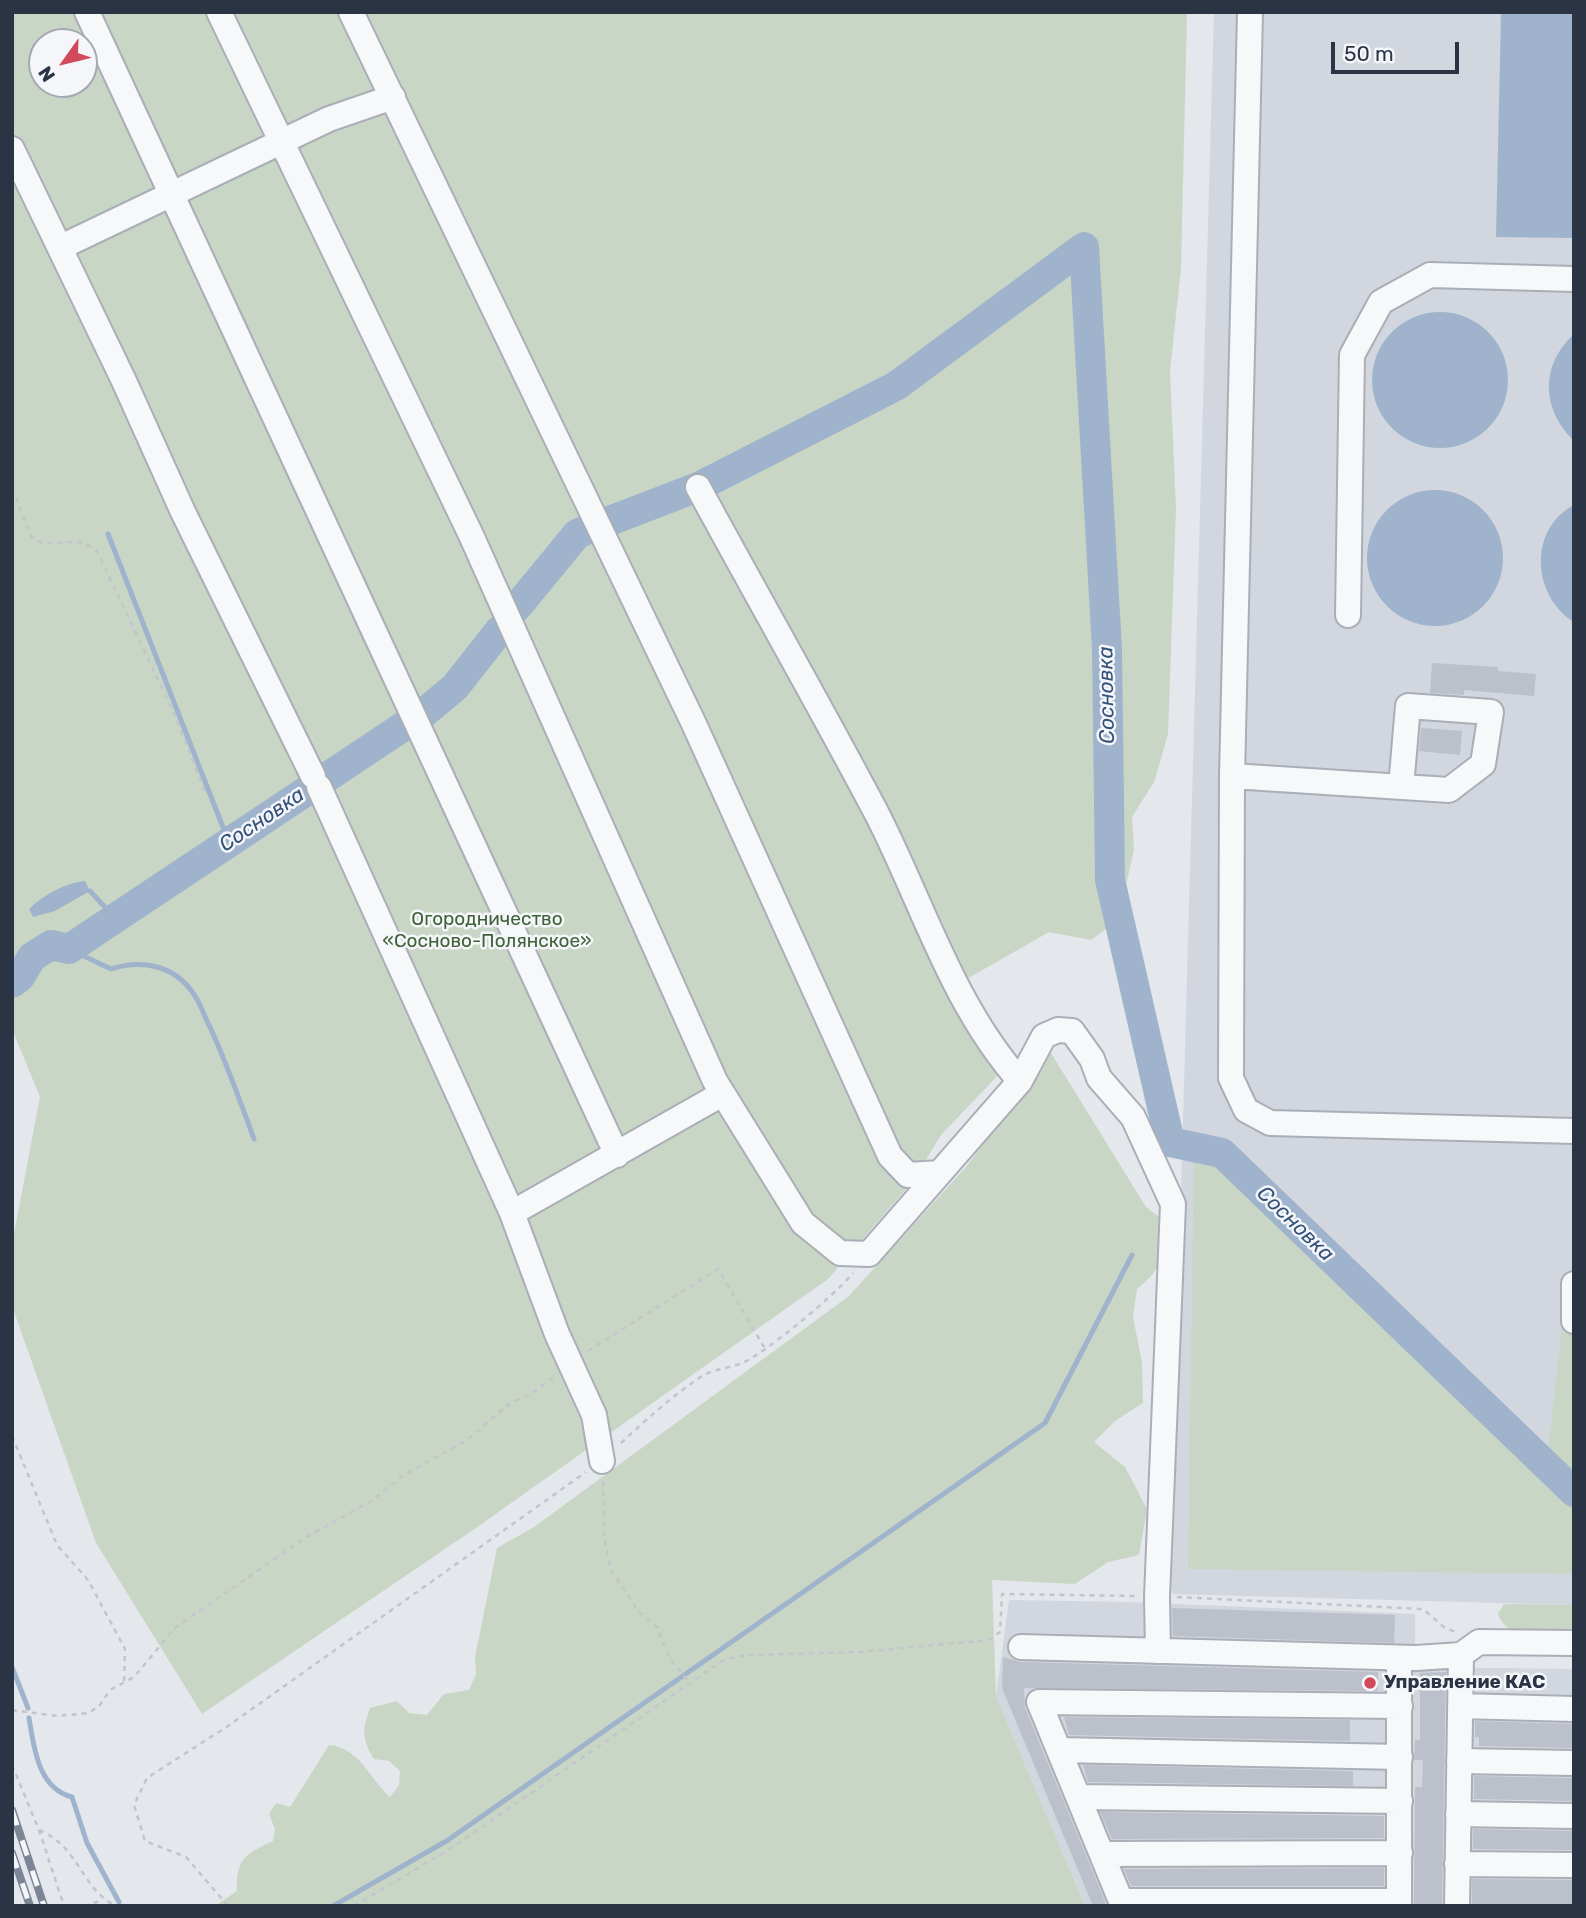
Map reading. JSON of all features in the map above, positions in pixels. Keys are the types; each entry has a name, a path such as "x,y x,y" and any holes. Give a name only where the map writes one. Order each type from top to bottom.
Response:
{"street":[{"path":"87,12 416,717 617,1156"},
{"path":"219,12 471,535 722,1094 803,1223 840,1253 869,1254 1020,1081 1044,1036 1058,1030 1072,1031 1092,1059 1099,1078 1133,1116 1172,1204 1157,1597 1158,1651"},
{"path":"351,12 694,724 890,1156 908,1175 939,1173"},
{"path":"1250,12 1232,776 1231,1078 1246,1110 1270,1124 1574,1131"},
{"path":"61,247 329,119 393,97"},
{"path":"12,149 61,247 183,512 316,782 512,1213 570,1362 594,1415 602,1461"},
{"path":"1348,615 1352,355 1381,302 1430,275 1574,279"},
{"path":"698,487 878,817 944,963 1001,1059 1020,1081"},
{"path":"1232,776 1401,787"},
{"path":"512,1213 617,1156 722,1094"},
{"path":"1574,1284 1574,1321"},
{"path":"1021,1647 1399,1658 1470,1648 1574,1643"},
{"path":"1457,1906 1460,1706 1470,1648"},
{"path":"1399,1658 1400,1706 1399,1903 1122,1903 1039,1702 1400,1706"},
{"path":"1460,1706 1574,1709"},
{"path":"1059,1749 1400,1757"},
{"path":"1459,1761 1574,1763"},
{"path":"1079,1797 1400,1801"},
{"path":"1458,1814 1574,1816"},
{"path":"1102,1854 1400,1853"},
{"path":"1458,1864 1574,1865"}],"path":[{"path":"12,488 31,536 36,541 80,541 90,543 98,553 176,718 205,793"},
{"path":"228,1906 186,1857 145,1841 134,1805 147,1778 228,1727 602,1461 655,1412 701,1377 717,1368 741,1363 764,1347 839,1289 869,1254"},
{"path":"12,1710 57,1716 89,1713 100,1705 110,1689 134,1677 176,1627 305,1538 371,1502 404,1475 467,1440 509,1404 544,1385 570,1362 718,1269 764,1347"},
{"path":"12,1436 57,1545 88,1580 125,1649 124,1684"},
{"path":"602,1461 604,1538 611,1570 638,1611 657,1627 670,1659 689,1682"},
{"path":"354,1906 453,1847 714,1665 735,1656 859,1651 989,1640 1000,1632 1002,1594 1157,1597 1423,1609 1470,1648"},
{"path":"12,1765 39,1830 64,1906"},
{"path":"39,1830 66,1846 103,1900 116,1906"},
{"path":"84,1906 103,1900"}],"shaded area":[{"path":"1214,12 1574,12 1574,1605 1173,1594 1170,1585"},
{"path":"1009,1600 1415,1614 1415,1667 1574,1669 1574,1906 1085,1906 996,1696"}],"green space":[{"name":"Огородничество «Сосново-Полянское»","path":"12,12 1187,12 1181,268 1170,371 1176,510 1168,734 1154,782 1132,817 1134,850 1118,920 1091,940 1049,932 958,984 1005,1068 941,1135 913,1181 828,1279 473,1530 202,1714 96,1543 12,1306 12,1244 40,1097 12,1029"},
{"path":"1051,1053 1146,1207 1163,1220 1163,1242 1158,1266 1137,1289 1133,1317 1142,1363 1143,1403 1115,1421 1094,1442 1125,1467 1147,1509 1139,1555 1108,1562 1075,1584 992,1580 996,1696 1085,1906 215,1906 237,1891 238,1872 244,1859 273,1841 275,1829 269,1814 276,1803 290,1807 329,1745 349,1752 390,1797 399,1785 400,1771 389,1761 374,1759 370,1752 364,1734 370,1708 397,1701 409,1713 427,1715 444,1694 469,1690 476,1674 475,1657 497,1548 534,1527 849,1296 966,1167"},
{"path":"1194,1144 1574,1505 1574,1574 1188,1569"},
{"path":"1567,1280 1574,1331 1574,1476 1548,1452"},
{"path":"1504,1604 1574,1605 1574,1635 1530,1635 1510,1629 1498,1614"}],"water":[{"path":"1501,12 1574,12 1574,238 1496,237"},
{"path":"1440,312 1466,317 1488,332 1503,354 1508,380 1503,406 1488,428 1466,443 1440,448 1414,443 1392,428 1377,406 1372,380 1377,354 1392,332 1414,317"},
{"path":"1574,334 1574,441 1555,415 1549,387 1555,359"},
{"path":"1435,490 1461,495 1483,510 1498,532 1503,558 1498,584 1483,606 1461,621 1435,626 1409,621 1387,606 1372,584 1367,558 1372,532 1387,510 1409,495"},
{"path":"1574,505 1574,622 1560,610 1550,596 1543,580 1541,563 1549,530 1559,516"},
{"path":"85,881 90,891 55,911 33,917 29,909 41,899 62,887"}],"building":[{"path":"1432,663 1498,667 1498,671 1536,674 1534,696 1464,690 1464,695 1430,693"},
{"path":"1421,728 1462,731 1460,755 1419,751"},
{"path":"1172,1608 1395,1615 1394,1643 1173,1636"},
{"path":"1003,1657 1021,1662 1378,1672 1378,1691 1024,1688 1025,1708 1107,1906 1093,1906 1002,1688"},
{"path":"1446,1672 1442,1906 1414,1906 1415,1787 1422,1787 1423,1760 1414,1760 1415,1740 1420,1740 1420,1673"},
{"path":"1064,1717 1350,1720 1350,1741 1069,1735"},
{"path":"1475,1721 1574,1724 1574,1748 1479,1746 1479,1737 1475,1737"},
{"path":"1083,1765 1353,1771 1353,1786 1088,1782"},
{"path":"1474,1776 1574,1778 1574,1801 1474,1799"},
{"path":"1100,1812 1384,1816 1384,1838 1112,1839"},
{"path":"1473,1829 1574,1831 1574,1850 1473,1849"},
{"path":"1384,1868 1384,1886 1131,1886 1124,1869"},
{"path":"1472,1879 1574,1880 1574,1906 1472,1905"}],"waterway":[{"name":"Сосновка","path":"612,520 698,487 896,386 1084,247 1107,649 1110,880 1170,1142 1222,1153 1574,1492"},
{"name":"Сосновка","path":"517,607 577,534 586,530"},
{"path":"108,534 228,840"},
{"name":"Сосновка","path":"12,983 20,977 32,957 51,945 69,949 425,712 455,687 499,631"},
{"path":"90,891 114,917"},
{"path":"69,949 111,969 145,965 167,970 185,984 198,1001 216,1041 254,1139"},
{"path":"333,1906 448,1840 1045,1423 1132,1255"},
{"path":"12,1667 28,1708"},
{"path":"29,1718 36,1754 45,1776 52,1785 72,1797 87,1843 119,1902"}],"railway":[{"path":"12,1810 44,1906"},
{"path":"12,1853 30,1906"}],"place":[{"name":"Управление КАС","path":"1370,1683"}]}
